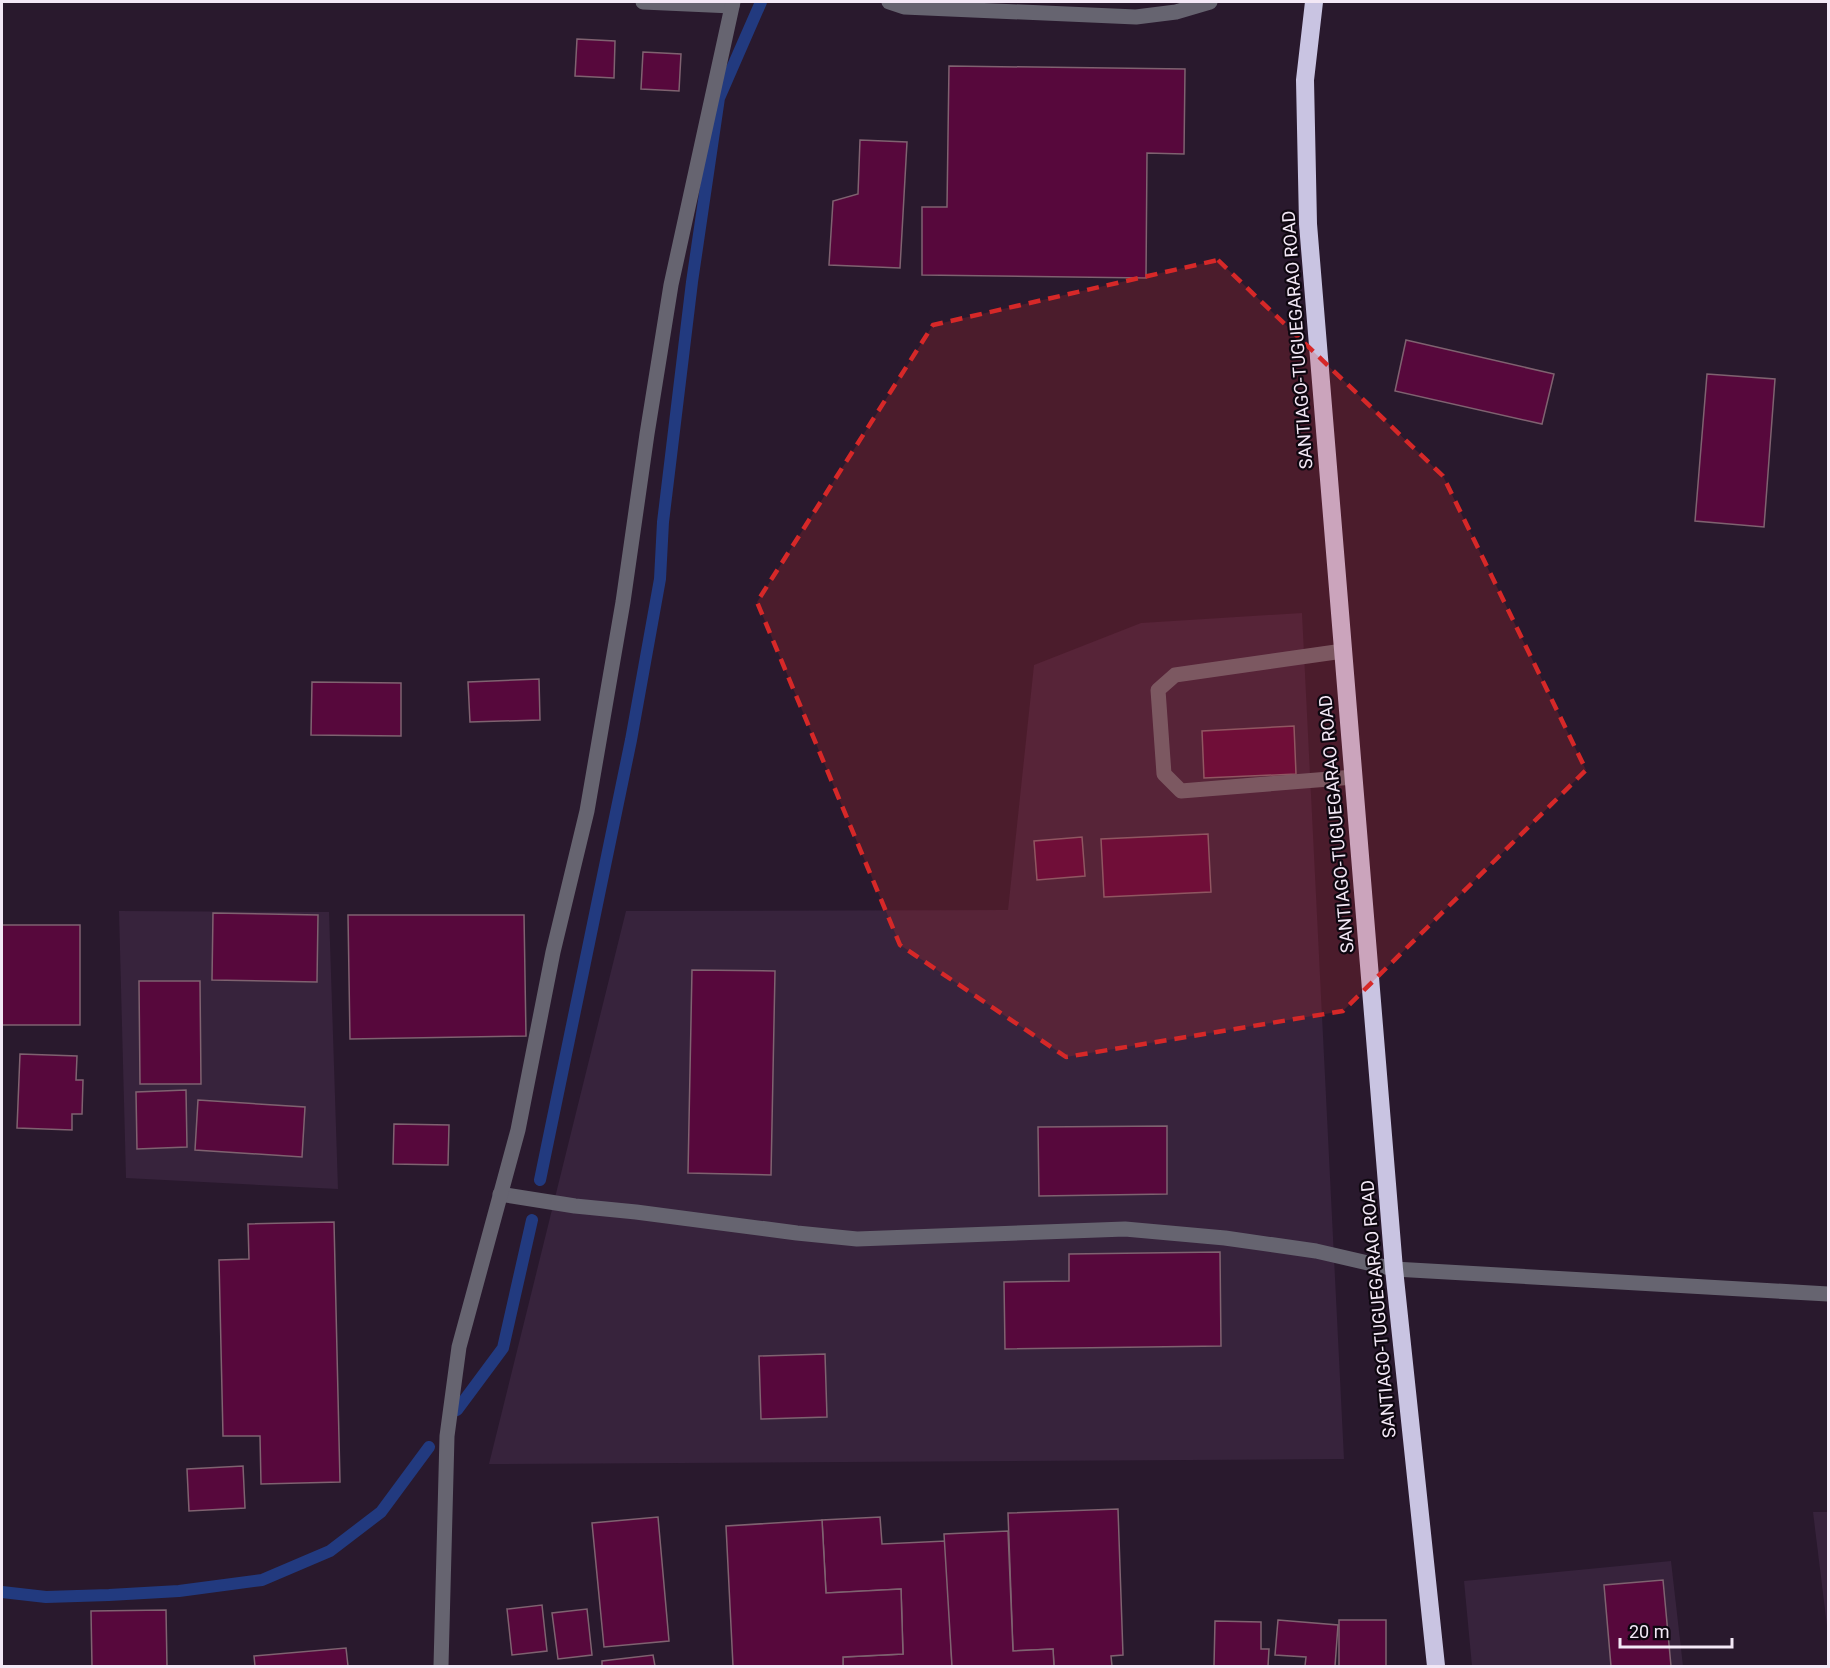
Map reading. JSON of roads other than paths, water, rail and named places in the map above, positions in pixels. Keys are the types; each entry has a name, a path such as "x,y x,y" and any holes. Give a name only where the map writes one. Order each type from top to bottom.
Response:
{"highway":[{"name":"SANTIAGO-TUGUEGARAO ROAD","path":"1314,2 1305,80 1308,224 1394,1269 1436,1666"},
{"path":"1426,1666 1432,1642"}],"street":[{"path":"441,1666 447,1436 459,1347 518,1130 553,952 587,811 623,602 671,285 732,4 643,2"},
{"path":"889,2 904,7 1136,17 1176,12 1210,2"},
{"path":"1343,651 1175,675 1158,690 1164,774 1181,791 1354,777"},
{"path":"500,1194 575,1206 857,1239 1125,1229 1225,1238 1316,1251 1394,1269 1828,1294"}],"waterway":[{"path":"540,1180 631,740 660,579 663,522 692,282 719,98 761,2"},
{"path":"457,1410 503,1348 532,1220"},
{"path":"2,1592 46,1597 109,1595 179,1591 262,1580 330,1551 381,1512 429,1447"}]}
